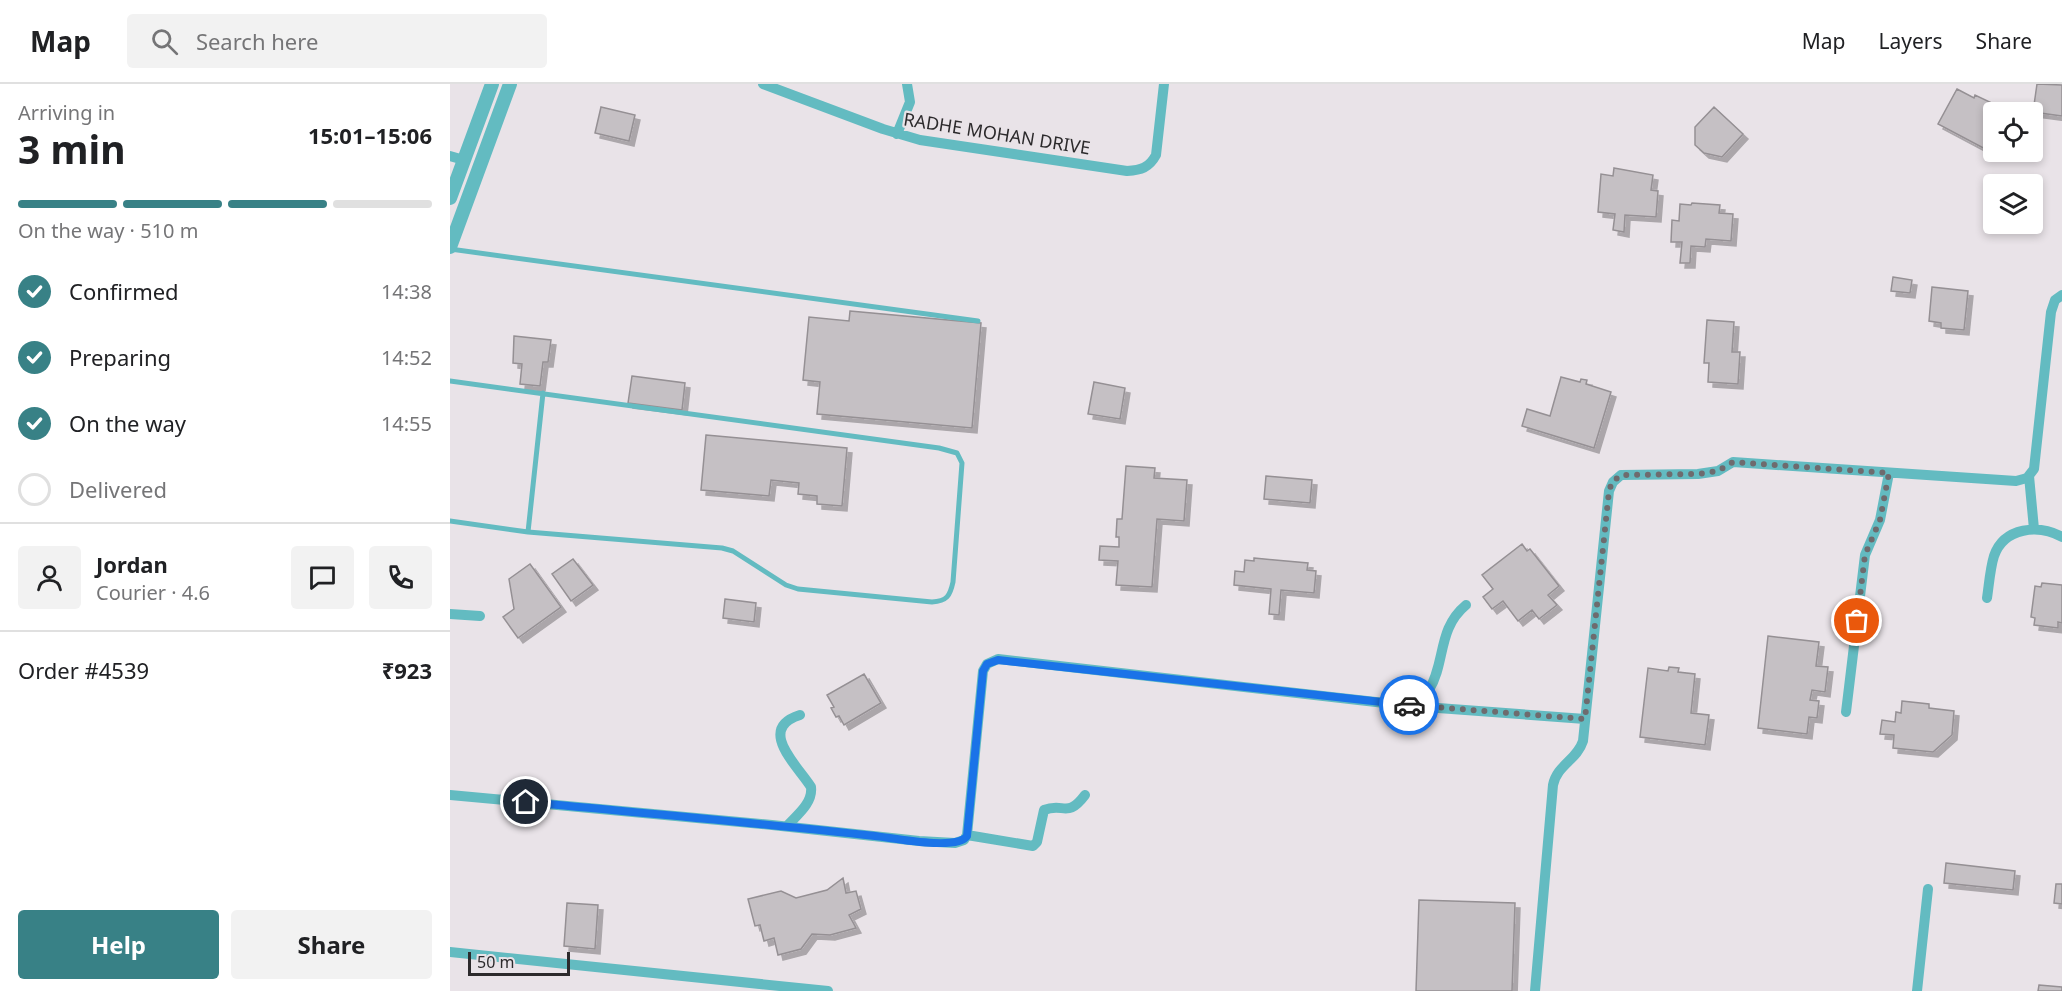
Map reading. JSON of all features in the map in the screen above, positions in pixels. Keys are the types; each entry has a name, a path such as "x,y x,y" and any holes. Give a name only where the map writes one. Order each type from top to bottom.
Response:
{"street":[{"path":"450,198 457,158 492,84"},
{"path":"450,248 510,84"},
{"name":"RADHE MOHAN DRIVE","path":"764,84 897,134 920,140 1127,171 1139,170 1152,163 1156,155 1164,84"},
{"path":"897,134 910,102 907,84"},
{"path":"1535,991 1554,785 1557,772 1575,756 1581,747 1609,491 1615,479 1621,475 1712,472 1733,462 2016,481 2029,476 2034,469 2051,312 2055,300 2062,295"},
{"path":"1846,712 1865,555 1880,520 1889,473"},
{"path":"2029,476 2034,529"},
{"path":"1987,598 1998,548 2013,535 2034,529 2045,530 2062,537"},
{"path":"1411,705 1428,691 1435,675 1449,624 1457,612 1466,605"},
{"path":"450,614 480,616"},
{"path":"450,795 945,843 960,842 967,836 982,677 985,667 991,661 1005,660 1411,705 1585,719"},
{"path":"787,826 808,803 812,793 811,787 784,751 781,742 784,726 789,719 800,715"},
{"path":"967,836 1029,846 1036,845 1044,810 1048,808 1072,809 1085,795"},
{"path":"1917,991 1928,889"},
{"path":"450,952 828,991"}],"lane":[{"path":"450,248 978,321"},
{"path":"450,381 939,447 957,453 962,463 951,592 946,599 932,602 811,592 786,585 733,551 722,548 528,532 450,521"},
{"path":"528,532 543,393"}],"building":[{"path":"2037,84 2062,85 2062,116 2043,113 2043,102 2034,102"},
{"path":"1957,89 1974,98 1975,95 1990,102 1983,102 1983,148 1938,124"},
{"path":"601,107 635,115 629,141 595,133"},
{"path":"1714,107 1743,134 1722,157 1704,153 1695,145 1695,127"},
{"path":"1614,168 1653,175 1651,190 1658,191 1656,217 1625,215 1624,232 1613,230 1615,214 1598,212 1601,174 1613,176"},
{"path":"1692,203 1720,205 1719,213 1733,214 1731,241 1706,239 1705,247 1691,246 1690,263 1680,263 1682,242 1671,242 1672,220 1679,221 1680,204 1691,205"},
{"path":"1893,277 1912,280 1910,293 1891,291"},
{"path":"1932,287 1968,291 1964,330 1941,328 1941,323 1929,321"},
{"path":"850,311 981,323 972,428 817,414 820,382 803,380 809,317 849,321"},
{"path":"1707,320 1734,322 1732,352 1740,352 1738,384 1708,382 1709,363 1704,363"},
{"path":"514,336 551,340 548,362 543,362 540,386 520,384 522,364 513,363"},
{"path":"632,376 685,383 682,410 628,403"},
{"path":"1561,377 1580,382 1581,379 1587,380 1586,384 1611,392 1594,448 1522,426 1527,409 1550,416"},
{"path":"1094,382 1125,388 1120,419 1088,414"},
{"path":"706,435 847,448 842,506 817,504 817,496 798,494 799,483 771,480 769,496 701,490"},
{"path":"1126,466 1155,468 1154,478 1187,480 1184,521 1157,519 1152,587 1116,585 1118,561 1099,560 1100,546 1119,547 1119,537 1116,537 1117,519 1122,519"},
{"path":"1266,476 1312,480 1310,503 1264,499"},
{"path":"1522,544 1527,551 1530,549 1559,586 1548,595 1557,605 1539,619 1532,610 1518,621 1503,601 1492,609 1483,597 1493,589 1482,575"},
{"path":"1254,558 1308,563 1307,570 1316,571 1314,593 1281,590 1279,615 1269,614 1271,589 1234,585 1235,571 1244,572 1245,560 1254,561"},
{"path":"573,559 593,585 571,601 552,574"},
{"path":"530,564 561,607 518,638 503,617 514,609 509,579"},
{"path":"2042,583 2062,585 2062,623 2058,622 2058,628 2034,625 2035,618 2031,617 2035,586 2041,587"},
{"path":"725,599 756,603 754,622 723,618"},
{"path":"1768,636 1819,642 1816,666 1828,667 1825,692 1812,690 1810,700 1819,701 1817,718 1809,717 1807,734 1758,728"},
{"path":"1669,667 1679,668 1678,672 1695,674 1691,713 1709,715 1705,745 1640,737 1648,668 1668,671"},
{"path":"864,674 881,703 844,725 839,716 836,717 831,708 834,707 827,695"},
{"path":"1902,701 1929,704 1929,708 1954,711 1952,735 1933,752 1893,748 1894,735 1880,734 1882,720 1895,722 1896,712 1901,713"},
{"path":"1946,863 2015,871 2013,890 1944,883"},
{"path":"843,878 846,893 856,891 861,909 849,915 856,928 830,935 812,934 801,949 778,955 774,938 764,941 760,925 755,926 748,899 781,891 796,898 827,890"},
{"path":"2056,884 2062,884 2062,904 2054,903"},
{"path":"1419,900 1515,903 1512,991 1416,991"},
{"path":"567,903 598,905 595,949 564,946"},
{"path":"2039,985 2062,987 2062,991 2038,991"}],"way so far":[{"path":"1409,705 1585,719 1609,491 1612,482 1621,475 1698,474 1718,471 1733,462 1889,473 1883,510 1865,555 1857,621"}],"route":[{"path":"526,802 919,841 960,842 967,836 983,671 991,661 998,660 1409,705"}]}
